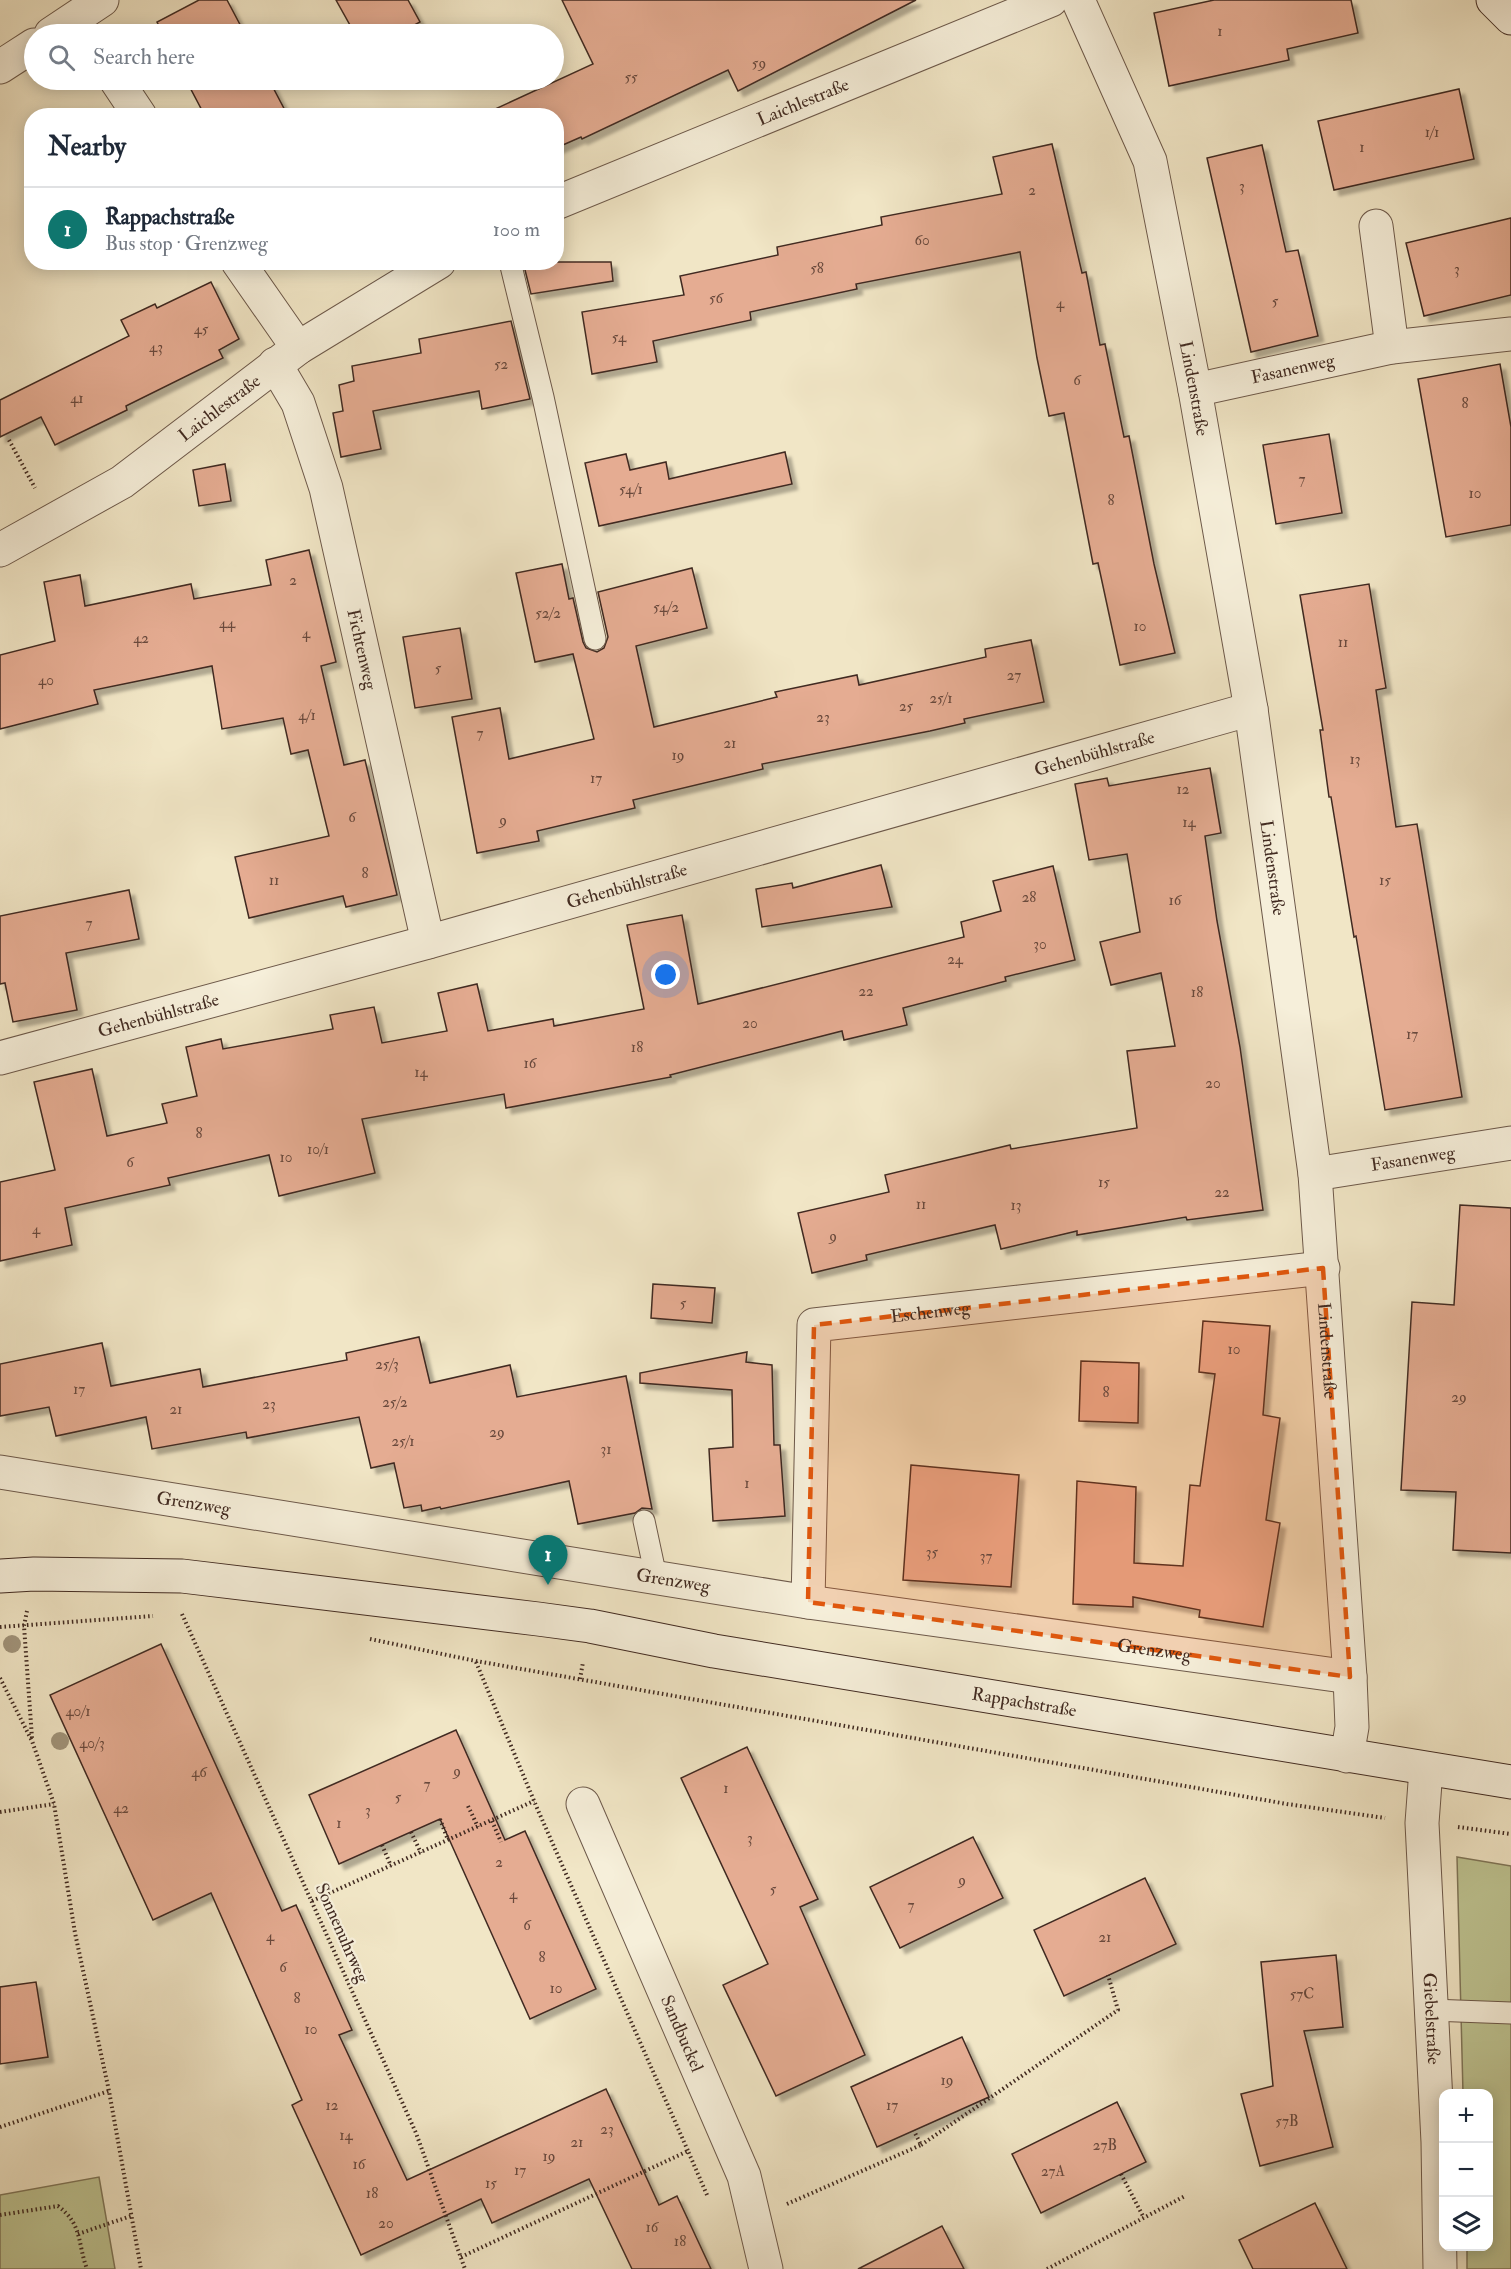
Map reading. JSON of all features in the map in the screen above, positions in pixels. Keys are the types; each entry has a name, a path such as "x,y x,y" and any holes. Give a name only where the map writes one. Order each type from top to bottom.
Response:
{"street":[{"path":"66,22 102,0"},
{"name":"Laichlestraße","path":"564,200 1051,0"},
{"name":"Lindenstraße","path":"1078,0 1150,161 1195,390 1251,709 1315,1174 1350,1677 1352,1727 1347,1756"},
{"path":"1493,0 1511,18"},
{"path":"0,67 24,51"},
{"path":"123,90 135,108"},
{"path":"1376,226 1392,347"},
{"name":"Fichtenweg","path":"242,270 287,356 298,403 326,488 428,942"},
{"name":"Laichlestraße","path":"0,550 122,482 287,356 427,270"},
{"name":"Fasanenweg","path":"1195,390 1392,347 1511,334"},
{"name":"Gehenbühlstraße","path":"0,1058 428,942 1251,709"},
{"name":"Fasanenweg","path":"1315,1174 1511,1143"},
{"name":"Eschenweg","path":"808,1602 814,1325 1323,1268"},
{"name":"Grenzweg","path":"0,1472 808,1602 1350,1677"},
{"name":"Rappachstraße","path":"0,1576 34,1574 182,1576 538,1618 590,1626 714,1652 1426,1770 1511,1782"},
{"name":"Giebelstraße","path":"1426,1770 1422,1823 1438,2142 1440,2269"},
{"name":"Sandbuckel","path":"583,1804 744,2176 766,2269"}],"lane":[{"path":"512,270 543,397 595,639"},
{"path":"644,1521 656,1577"},
{"path":"1431,2010 1511,2013"}],"path":[{"path":"9,440 52,521"},
{"path":"32,1742 24,1626 34,1574"},
{"path":"170,1615 191,1613"},
{"name":"Sonnenuhrweg","path":"182,1614 416,2133 465,2269"},
{"path":"0,1628 158,1616"},
{"path":"363,1638 476,1661 1263,1800 1380,1817"},
{"path":"476,1661 537,1808 712,2205"},
{"path":"0,1678 32,1742 54,1804 75,1933 109,2091 141,2269"},
{"path":"312,1901 534,1801"},
{"path":"0,1812 54,1804"},
{"path":"468,1806 478,1827"},
{"path":"440,1820 448,1840"},
{"path":"492,1821 501,1842"},
{"path":"1449,1826 1511,1834"},
{"path":"411,1832 421,1853"},
{"path":"382,1845 391,1866"},
{"path":"754,2219 921,2145 1118,2010 1108,1975"},
{"path":"0,2127 109,2091"},
{"path":"914,2131 921,2145"},
{"path":"461,2257 688,2151"},
{"path":"1121,2174 1144,2218"},
{"path":"1047,2269 1185,2196"},
{"path":"0,2215 58,2206 72,2216 87,2269"},
{"path":"78,2234 131,2216"}],"highlighted area":[{"path":"1323,1268 1350,1677 808,1602 814,1325"}],"green space":[{"path":"1457,1857 1511,1866 1511,2269 1467,2269 1467,2251 1493,2251 1493,2089 1463,2089"},
{"path":"99,2177 115,2269 0,2269 0,2195"}],"building":[{"path":"199,0 227,0 240,24 158,24 157,22"},
{"path":"336,0 408,0 420,22 416,24 349,24"},
{"path":"562,0 916,0 738,91 728,70 582,139 581,137 564,144 564,108 497,108 536,90 564,90 564,77 593,64"},
{"path":"1214,0 1351,0 1358,33 1287,49 1289,60 1169,86 1154,13"},
{"path":"1459,89 1474,159 1334,190 1318,121"},
{"path":"191,90 274,90 284,108 201,108"},
{"path":"1052,144 1082,273 1086,272 1100,345 1105,344 1124,437 1129,436 1154,564 1175,653 1120,665 1098,563 1093,564 1064,413 1049,416 1020,252 856,284 857,289 750,312 751,320 653,341 657,362 592,374 582,312 684,295 680,276 778,255 777,247 882,225 881,217 1002,194 993,157"},
{"path":"1262,145 1286,252 1298,250 1318,336 1251,352 1207,158"},
{"path":"1511,218 1511,295 1424,316 1406,243"},
{"path":"564,262 611,262 613,281 531,294 525,270 564,270"},
{"path":"211,282 239,339 219,350 223,358 126,406 127,410 55,445 41,417 0,437 0,400 129,336 121,320 155,304 157,308"},
{"path":"511,321 530,399 482,409 479,391 373,411 381,449 341,457 333,413 343,411 339,385 354,381 352,366 421,353 419,339"},
{"path":"1500,364 1511,427 1511,525 1446,537 1418,379"},
{"path":"1329,434 1342,513 1276,524 1263,445"},
{"path":"785,452 792,484 599,526 585,463 626,454 630,470 666,462 669,479"},
{"path":"225,464 231,501 199,506 193,470"},
{"path":"309,550 336,662 321,666 344,765 365,760 397,895 346,907 343,896 249,918 235,857 329,836 308,750 291,754 283,718 222,729 212,666 94,690 98,704 0,729 0,655 55,641 44,582 80,575 85,606 191,584 194,599 271,585 266,560"},
{"path":"562,564 569,599 573,598 583,642 586,648 597,652 604,648 608,637 598,592 692,568 707,628 636,646 654,727 777,697 775,692 857,675 859,685 986,657 985,649 1031,640 1044,702 964,719 965,723 930,731 762,764 763,769 633,800 635,808 537,831 539,841 477,853 452,717 500,708 509,759 594,739 573,654 535,662 516,573"},
{"path":"1369,584 1386,688 1376,690 1396,827 1417,824 1462,1097 1385,1110 1356,936 1354,937 1331,797 1329,797 1320,730 1323,730 1300,595"},
{"path":"460,628 472,699 415,708 403,637"},
{"path":"1210,768 1221,833 1205,836 1217,921 1240,1047 1263,1210 1187,1220 1186,1217 1077,1235 1077,1231 1001,1249 995,1225 866,1255 867,1260 812,1273 798,1213 889,1192 885,1175 1010,1145 1011,1149 1137,1128 1127,1051 1175,1046 1161,973 1111,985 1100,942 1140,932 1127,854 1089,860 1075,784 1107,778 1109,786"},
{"path":"881,865 892,907 762,927 756,889 792,883 793,888"},
{"path":"1053,866 1075,960 1005,977 1006,981 903,1008 907,1025 844,1040 842,1031 670,1075 671,1077 506,1108 504,1094 362,1119 375,1173 279,1196 269,1155 168,1178 170,1185 65,1208 72,1245 0,1261 0,1182 55,1170 34,1082 92,1069 107,1136 167,1123 162,1104 197,1096 186,1047 221,1039 223,1049 333,1029 330,1015 374,1007 382,1043 447,1031 438,993 477,984 488,1031 553,1019 554,1026 644,1009 627,925 682,915 698,1004 964,937 961,922 1001,911 993,881"},
{"path":"129,890 139,939 66,953 77,1010 13,1022 5,983 0,984 0,916"},
{"path":"1460,1205 1511,1208 1511,1553 1453,1550 1456,1492 1401,1490 1412,1302 1454,1305"},
{"path":"653,1284 715,1288 712,1323 651,1318"},
{"path":"1203,1321 1270,1326 1263,1415 1280,1418 1266,1520 1280,1523 1263,1627 1199,1617 1200,1610 1133,1597 1133,1607 1073,1604 1077,1481 1136,1487 1134,1563 1183,1566 1190,1485 1200,1486 1215,1374 1199,1372"},
{"path":"419,1337 430,1383 510,1365 517,1397 626,1376 652,1509 642,1508 635,1513 578,1524 569,1481 441,1509 440,1507 422,1511 421,1505 404,1508 394,1463 371,1468 359,1417 247,1438 246,1432 152,1449 146,1417 56,1436 49,1407 0,1416 0,1364 102,1343 111,1386 200,1369 203,1387 347,1360 346,1353"},
{"path":"747,1352 746,1362 772,1365 774,1445 780,1445 785,1516 713,1521 709,1449 733,1447 732,1390 640,1383 640,1373"},
{"path":"1081,1361 1139,1363 1138,1423 1079,1421"},
{"path":"911,1465 1019,1475 1011,1587 903,1580"},
{"path":"161,1644 282,1911 296,1905 352,2030 339,2035 407,2180 606,2089 659,2205 677,2196 711,2269 632,2269 589,2179 492,2223 481,2199 361,2255 292,2105 302,2100 211,1893 153,1920 50,1695"},
{"path":"456,1730 505,1840 525,1831 596,1989 530,2019 440,1819 339,1864 309,1795"},
{"path":"747,1747 818,1899 800,1907 865,2055 776,2096 723,1985 768,1964 681,1778"},
{"path":"973,1837 1003,1898 900,1948 870,1887"},
{"path":"1145,1878 1176,1944 1064,1996 1034,1930"},
{"path":"1336,1955 1343,2027 1304,2031 1333,2147 1260,2166 1241,2094 1273,2086 1261,1962"},
{"path":"36,1982 48,2057 0,2064 0,1987"},
{"path":"962,2037 989,2097 877,2147 851,2087"},
{"path":"1117,2102 1146,2162 1041,2213 1012,2154"},
{"path":"1315,2203 1347,2269 1253,2269 1239,2240"},
{"path":"942,2226 964,2269 858,2269"}],"place":[{"name":"Rappachstraße","path":"548,1585"}]}
